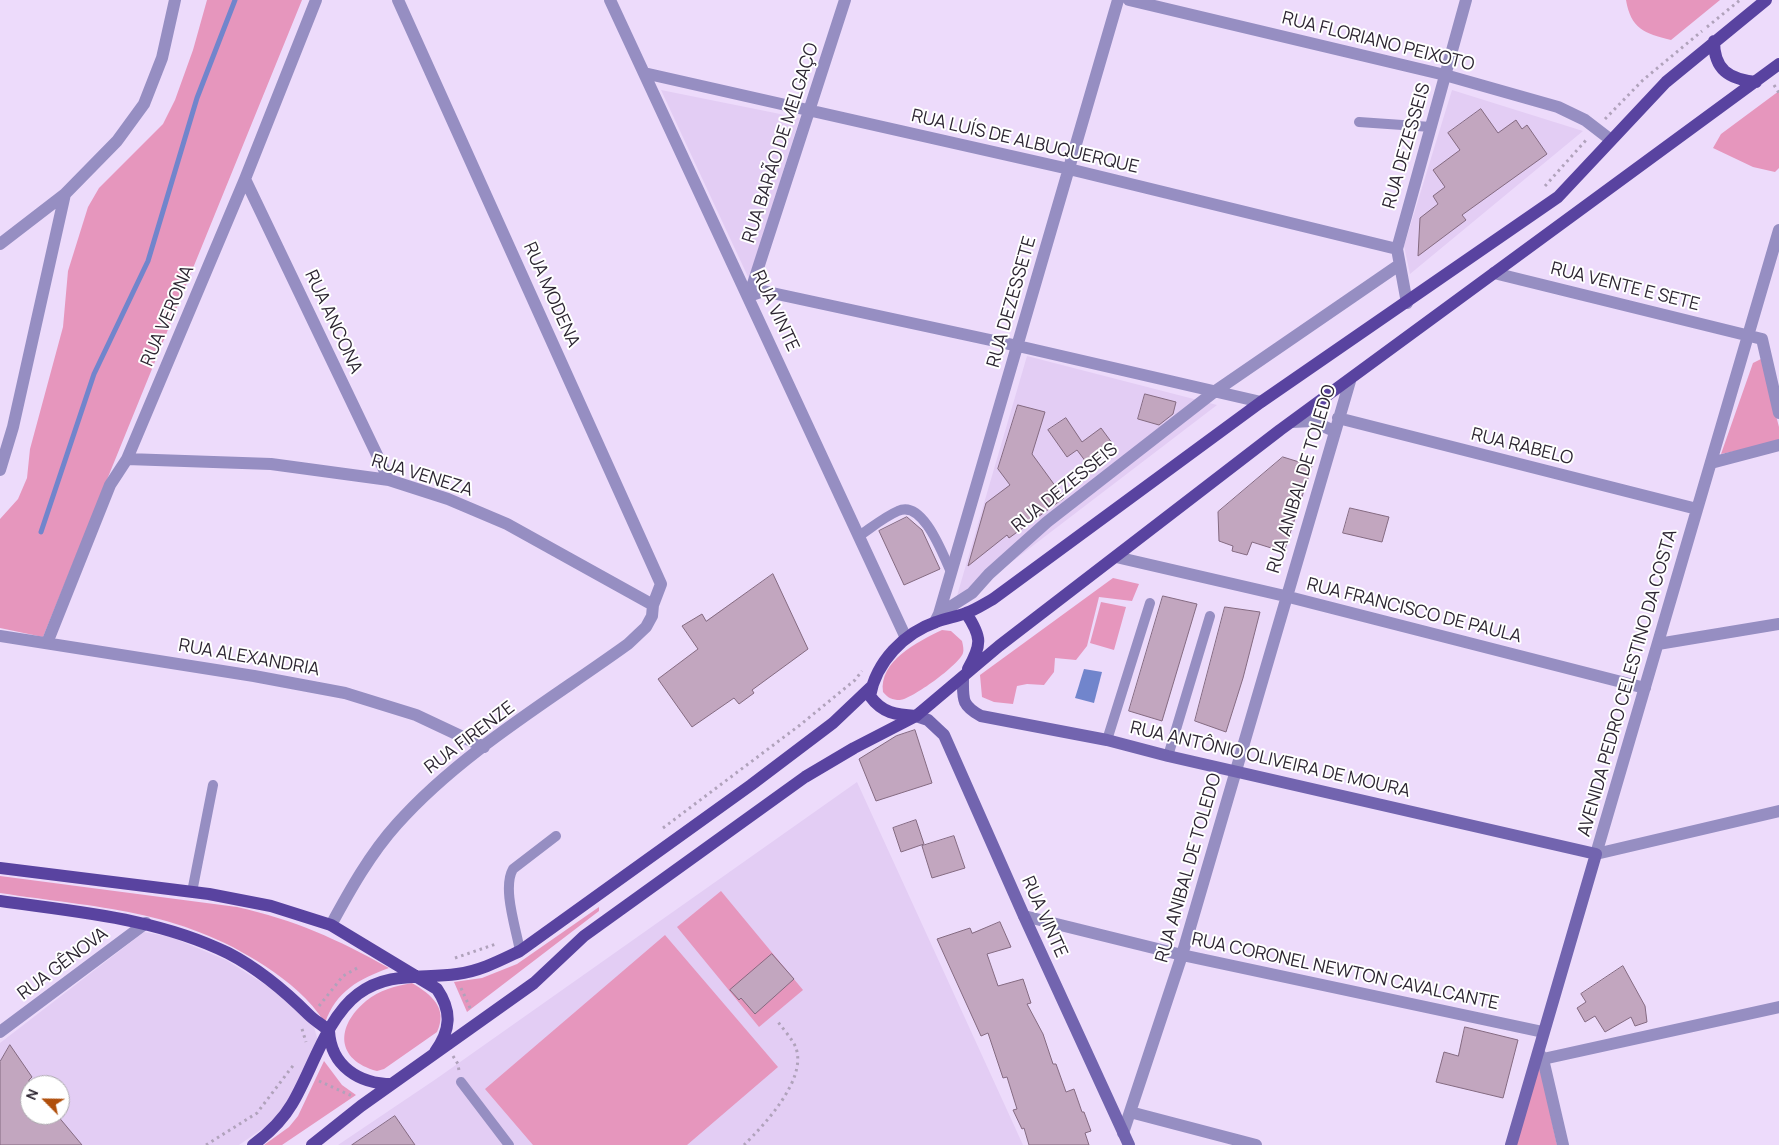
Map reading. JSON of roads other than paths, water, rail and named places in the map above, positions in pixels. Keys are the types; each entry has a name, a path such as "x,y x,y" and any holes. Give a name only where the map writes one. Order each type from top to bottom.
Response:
{"main road":[{"path":"916,716 896,715 884,711 870,696 872,686 884,661 906,638 937,618 966,613 993,599 1261,402 1558,197 1666,82 1714,40 1766,0"},
{"path":"1714,40 1716,56 1726,74 1739,80 1756,82"},
{"path":"312,1145 392,1084 534,983 584,936 805,777 854,748 916,716 999,646 1292,422 1779,64"},
{"path":"963,678 979,650 979,638 975,627 966,613"},
{"path":"253,1145 272,1131 292,1105 329,1031 344,1008 356,995 372,984 387,979 456,975 481,970 520,950 751,785 833,723 872,686"},
{"path":"0,868 192,892 271,906 331,925 437,989 445,1000 448,1012 446,1034 431,1058"},
{"path":"0,900 146,923 197,939 229,954 293,997 311,1017 329,1031 333,1050 339,1062 351,1074 374,1082 392,1084"}],"street":[{"path":"0,244 64,194 117,141 144,104 162,58 175,0"},
{"name":"RUA VERONA","path":"47,643 110,485 128,459 245,179 316,0"},
{"name":"RUA MODENA","path":"398,0 658,576 661,584 660,592 653,605"},
{"name":"RUA VINTE","path":"610,0 749,296 906,638"},
{"name":"RUA BARÃO DE MELGAÇO","path":"749,296 846,0"},
{"name":"RUA DEZESSETE","path":"937,618 1118,0"},
{"name":"RUA FLORIANO PEIXOTO","path":"1129,0 1445,75 1570,112 1597,128 1611,140"},
{"name":"RUA DEZESSEIS","path":"1407,303 1397,249 1466,0"},
{"name":"RUA LUÍS DE ALBUQUERQUE","path":"644,73 809,112 1069,169 1397,249"},
{"name":"RUA ANCONA","path":"245,179 389,480"},
{"path":"0,470 13,427 64,194"},
{"name":"AVENIDA PEDRO CELESTINO DA COSTA","path":"1511,1145 1540,1055 1543,1032 1748,336 1776,252 1779,230"},
{"name":"RUA DEZESSEIS","path":"937,618 972,593 989,574 1047,522 1214,392 1399,264"},
{"name":"RUA VENTE E SETE","path":"1494,273 1748,336"},
{"path":"749,296 763,291 1018,346 1261,402"},
{"path":"1748,336 1762,339 1779,413"},
{"name":"RUA ANIBAL DE TOLEDO","path":"1123,1133 1182,955 1285,596 1350,381"},
{"name":"RUA RABELO","path":"1338,418 1697,509"},
{"path":"1292,422 1312,421 1334,432"},
{"path":"0,432 13,427"},
{"path":"1711,463 1779,445"},
{"name":"RUA VENEZA","path":"128,459 271,464 389,480 448,499 507,524 653,605"},
{"name":"RUA FRANCISCO DE PAULA","path":"1116,556 1285,596 1645,688"},
{"name":"RUA FIRENZE","path":"331,925 362,870 396,825 426,793 484,747 628,644 646,627 652,616 653,605"},
{"path":"1658,644 1779,624"},
{"name":"RUA ALEXANDRIA","path":"0,636 345,692 416,716 484,747"},
{"name":"RUA ANTÔNIO OLIVEIRA DE MOURA","path":"963,678 963,700 969,710 981,716 1107,740 1168,756 1236,770 1596,854"},
{"name":"RUA VINTE","path":"916,716 928,720 944,735 1024,916 1129,1145"},
{"path":"1596,854 1779,811"},
{"name":"RUA CORONEL NEWTON CAVALCANTE","path":"1024,916 1182,955 1543,1032"},
{"name":"RUA GÊNOVA","path":"0,1032 146,923"},
{"path":"1563,1145 1540,1055 1779,1007"},
{"path":"1130,1112 1256,1145"}],"lane":[{"path":"1359,122 1431,127"},
{"path":"858,536 899,510 911,510 919,514 926,523 952,572"},
{"path":"1107,740 1150,603"},
{"path":"1168,756 1210,616"},
{"path":"192,892 213,785"},
{"path":"520,950 508,886 510,875 513,869 556,836"},
{"path":"461,1082 509,1145"}],"water":[{"path":"1084,669 1102,672 1094,703 1075,698"}],"waterway":[{"path":"41,532 94,374 148,261 197,98 235,0"}]}
